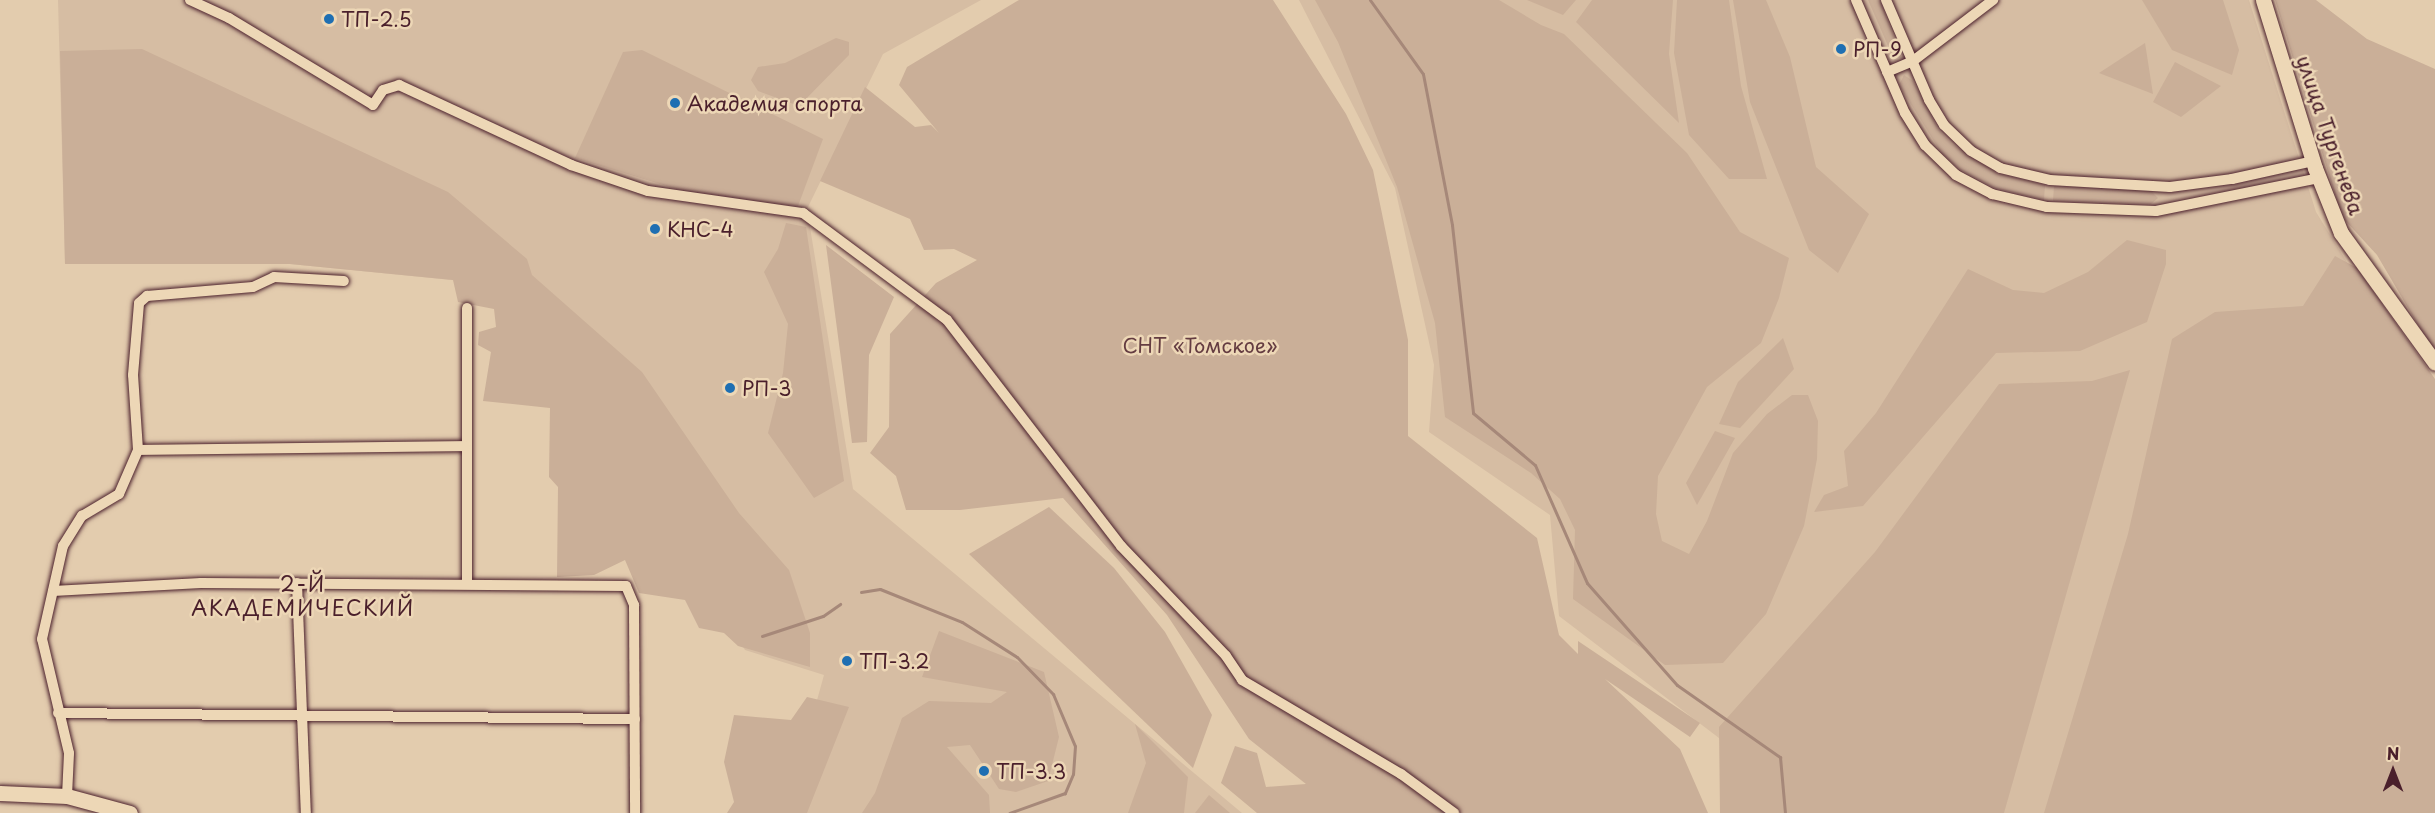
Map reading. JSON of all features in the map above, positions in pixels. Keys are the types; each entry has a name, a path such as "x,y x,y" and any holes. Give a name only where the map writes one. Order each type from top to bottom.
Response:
{"street":[{"path":"190,0 229,18 373,105 383,90 399,86 571,165 648,191 803,213 946,320 1120,546 1226,656 1242,680 1401,774 1454,813"},
{"path":"1856,0 1887,72 1924,145 1956,175 1973,185 2047,207 2158,210 2319,178"},
{"path":"1886,0 1944,125 1971,151 2000,168 2050,180 2195,186 2313,161"},
{"path":"1887,72 1913,61 1993,0"},
{"name":"улица Тургенева","path":"2264,0 2313,161 2341,233 2435,363"},
{"path":"2155,184 2165,196 2158,210"},
{"path":"67,796 69,753 42,639 63,546 75,523 119,494 138,450 133,375 135,327 139,303 147,296 253,287 274,277 344,280"},
{"path":"467,308 467,583"},
{"path":"138,450 466,446"},
{"path":"53,591 201,583 620,584 631,590 635,813"},
{"path":"297,583 306,813"},
{"path":"58,712 635,719"},
{"path":"0,794 67,796 130,813"}],"shaded area":[{"path":"58,0 981,0 883,54 807,209 853,489 1242,813 737,813 796,776 824,675 745,650 512,286 290,264 65,264"},
{"path":"1299,0 2249,0 2316,212 2435,405 2435,813 1760,813 1719,738 1559,616 1550,515 1429,432 1434,365 1395,188"}],"green space":[{"name":"СНТ «Томское»","path":"1019,0 1273,0 1346,114 1373,170 1408,340 1408,436 1537,538 1559,635 1578,654 1578,641 1700,723 1690,737 1605,679 1680,749 1708,813 1257,813 1221,783 1235,746 1257,753 1266,787 1306,784 1249,739 1167,615 1063,498 960,510 906,510 896,476 870,453 889,427 890,334 936,283 977,260 954,249 924,250 910,219 820,181 865,87 915,127 931,125 939,133 899,85 907,67"},
{"path":"1315,0 1499,0 1541,25 1564,34 1687,153 1740,232 1789,258 1779,298 1761,343 1707,387 1658,476 1656,514 1662,541 1689,554 1707,521 1733,453 1767,414 1792,395 1808,395 1818,421 1817,459 1804,526 1766,614 1723,663 1665,665 1573,599 1575,530 1560,499 1531,473 1445,417 1435,323 1397,187 1338,42"},
{"path":"1527,0 1576,0 1563,15"},
{"path":"1592,0 1673,0 1669,54 1679,123 1576,22"},
{"path":"1677,0 1729,0 1741,86 1767,179 1729,179 1689,135 1674,53"},
{"path":"1733,0 1766,0 1790,57 1816,167 1869,214 1838,273 1809,250 1750,102"},
{"path":"1868,0 1880,0 1902,59 1892,55"},
{"path":"2142,0 2223,0 2239,50 2232,75 2172,50"},
{"path":"2275,0 2316,0 2367,39 2435,69 2435,354 2377,255 2342,217"},
{"path":"836,38 849,42 849,55 799,106 758,91 751,80 758,67 785,63"},
{"path":"2145,43 2153,94 2099,73"},
{"path":"142,49 448,192 527,259 532,275 642,372 739,513 789,570 810,633 810,667 738,646 724,633 699,628 685,600 639,593 625,560 594,575 557,577 558,487 549,477 550,408 483,401 491,352 478,345 479,332 496,327 494,309 458,302 453,280 290,264 65,264 60,51"},
{"name":"Академия спорта","path":"642,50 823,139 798,206 706,198 575,158 623,52"},
{"path":"2175,62 2221,86 2181,117 2153,102"},
{"path":"1904,75 1913,81 1938,129 1952,144 1997,173 2045,185 2044,200 1995,188 1961,170 1942,154 1899,85"},
{"path":"2054,186 2150,190 2158,198 2151,204 2053,201"},
{"path":"786,223 806,227 844,481 814,498 768,433 783,373 788,324 764,272 778,249"},
{"path":"2127,240 2166,250 2166,264 2147,322 2080,351 1996,353 1863,506 1814,512 1824,495 1848,486 1844,451 1876,413 1968,269 2013,290 2044,293 2088,272"},
{"path":"826,245 894,297 869,355 867,442 852,443"},
{"path":"2335,256 2357,268 2435,379 2435,813 2044,813 2128,534 2172,339 2215,312 2303,306"},
{"path":"1783,338 1794,369 1740,428 1719,424 1738,382"},
{"path":"2130,370 2004,813 1720,813 1719,727 1875,552 1999,384 2092,381"},
{"path":"1715,431 1735,438 1697,505 1686,483"},
{"path":"1049,507 1114,568 1165,632 1212,715 1193,768 969,554"},
{"path":"939,631 1044,672 1059,737 1048,781 1016,792 999,789 970,745 947,747 989,795 990,813 862,813 875,793 902,718 929,701 991,703 1007,692 922,677"},
{"path":"807,697 849,707 807,813 727,813 734,802 724,762 734,715 791,720"},
{"path":"1135,724 1188,777 1184,813 1128,813 1146,763"},
{"path":"1209,795 1230,813 1195,813"}],"waterway":[{"path":"1370,0 1423,74 1452,225 1473,413 1535,465 1587,583 1677,685 1780,757 1785,813"},
{"path":"861,592 880,589 962,622 1017,657 1053,694 1075,746 1073,774 1065,793 1009,813"},
{"path":"762,636 823,616 840,604"}],"place":[{"name":"ТП-2.5","path":"329,19"},
{"name":"РП-9","path":"1841,49"},
{"name":"Академия спорта","path":"675,103"},
{"name":"КНС-4","path":"655,229"},
{"name":"РП-3","path":"730,388"},
{"name":"ТП-3.2","path":"847,661"},
{"name":"ТП-3.3","path":"984,771"}],"district":[{"name":"2-Й АКАДЕМИЧЕСКИЙ","path":"303,595"}]}
